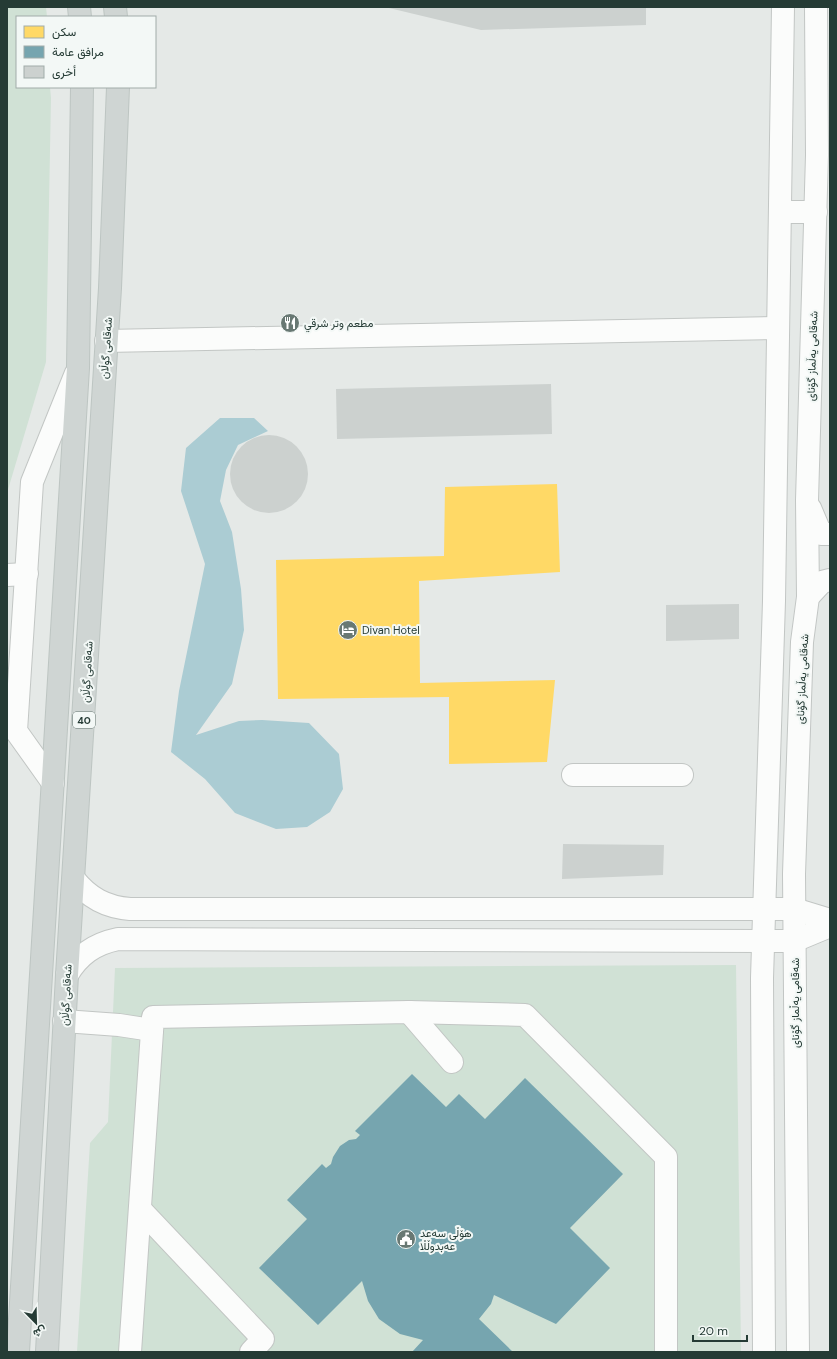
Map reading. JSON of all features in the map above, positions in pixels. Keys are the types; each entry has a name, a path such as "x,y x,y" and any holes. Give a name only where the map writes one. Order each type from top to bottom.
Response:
{"main road":[{"name":"40","path":"18,1352 78,368 82,88"},
{"name":"شەقامی گوڵان","path":"47,1352 64,1021 110,288 118,88"},
{"path":"64,595 90,597"}],"street":[{"path":"764,1352 763,941 774,601 783,7"},
{"name":"شەقامی یەڵماز گۆنای","path":"798,1352 794,909 802,642 808,597 807,500 816,212 816,7"},
{"path":"780,212 816,212"},
{"path":"106,341 134,339 777,328"},
{"path":"53,784 16,731 14,660 17,575 32,482 78,368"},
{"path":"807,500 821,534 830,534"},
{"path":"808,597 822,582 830,580"},
{"path":"573,775 682,775"},
{"path":"74,879 82,890 96,900 117,908 130,909 794,909 830,920"},
{"path":"130,909 123,912 118,918 116,925 118,932 131,940"},
{"path":"67,975 82,955 93,947 112,941 794,941 830,926"},
{"path":"409,1012 452,1062"},
{"path":"130,1352 153,1017 409,1012 525,1015 666,1157 666,1352"},
{"path":"64,1021 119,1025 152,1030"},
{"path":"140,1209 263,1339 251,1352"}],"green space":[{"path":"7,7 46,7 47,16 16,16 16,88 50,88 51,98 46,362 7,493"},
{"path":"736,965 741,1352 77,1352 90,1143 108,1122 115,968"}],"water":[{"path":"220,418 254,418 268,431 238,445 226,470 220,501 232,532 241,589 244,630 232,684 196,735 239,721 262,720 309,723 339,754 343,789 330,812 307,827 276,829 235,813 205,779 171,752 179,691 205,564 181,491 186,448"}],"building: سكن":[{"name":"Divan Hotel","path":"557,484 560,572 419,581 420,683 555,680 547,762 449,764 449,697 278,699 276,560 444,556 445,487"}],"building: مرافق عامة":[{"path":"412,1074 446,1107 459,1094 485,1119 525,1078 623,1174 570,1228 610,1268 556,1324 494,1295 491,1304 479,1319 513,1352 412,1352 423,1340 400,1334 379,1319 368,1301 362,1281 318,1325 259,1268 307,1219 287,1200 322,1164 326,1168 331,1164 333,1157 340,1146 349,1140 356,1139 360,1135 355,1131"}],"building: أخرى":[{"path":"646,7 646,25 481,30 389,8"},
{"path":"551,384 552,434 337,439 336,389"},
{"path":"269,435 284,438 296,447 305,459 308,474 305,489 296,501 284,510 269,513 254,510 242,501 233,489 230,474 233,459 242,447 254,438"},
{"path":"739,604 739,639 666,641 666,605"},
{"path":"563,844 664,845 663,875 562,879"}],"place":[{"name":"مطعم وتر شرقي","path":"290,323"},
{"name":"Divan Hotel","path":"348,630"},
{"name":"ھۆڵی سەعد عەبدوڵڵا","path":"406,1239"}]}
